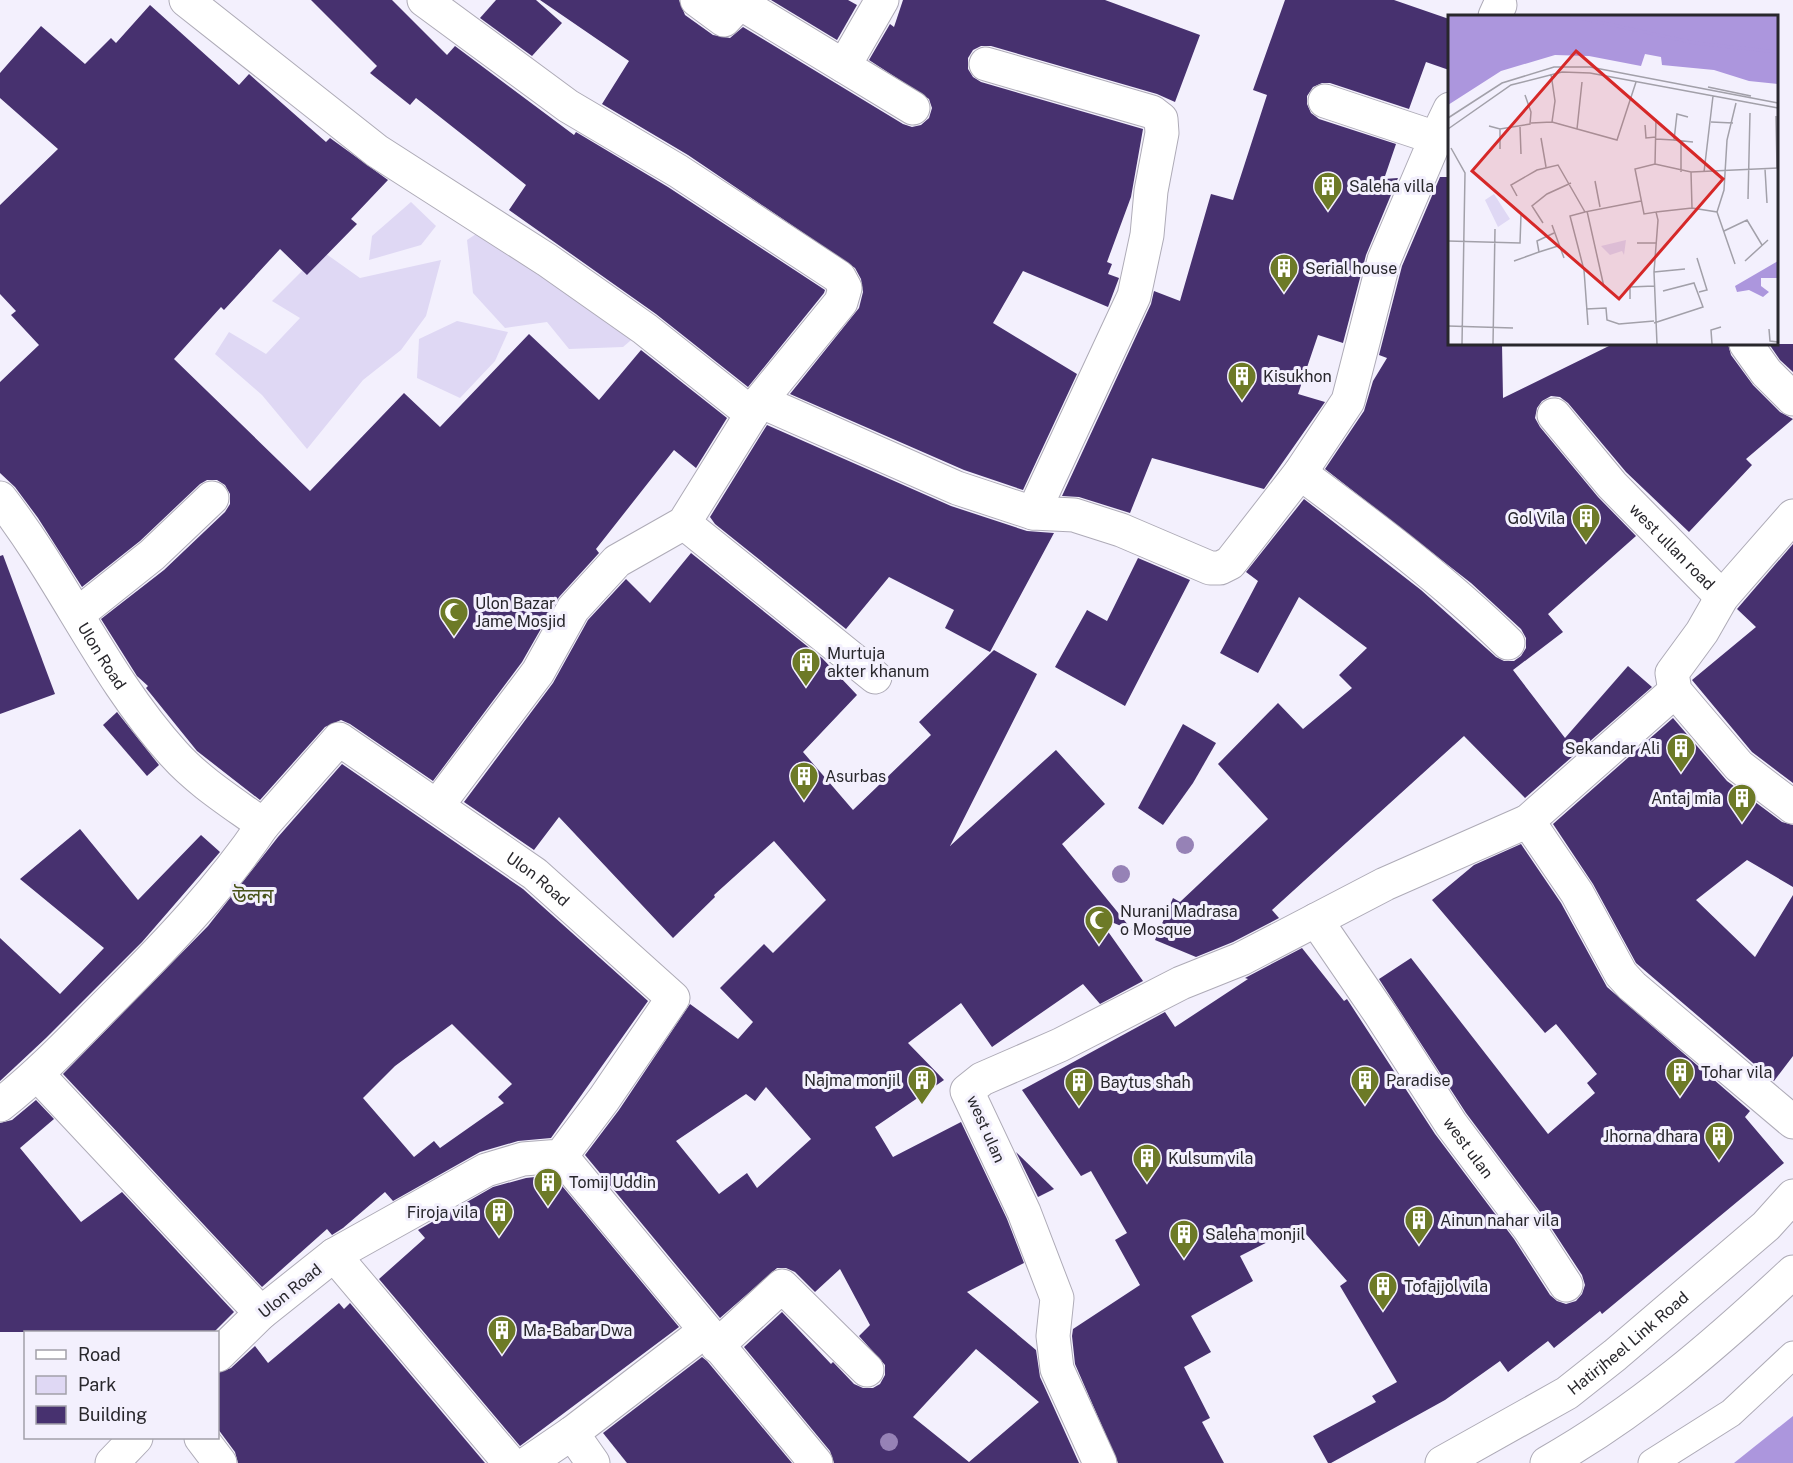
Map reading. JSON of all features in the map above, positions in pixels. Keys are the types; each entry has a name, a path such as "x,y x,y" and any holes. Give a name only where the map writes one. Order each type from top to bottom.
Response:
{"street":[{"path":"186,0 377,151 547,260 756,408 957,488 1033,513 1074,516 1120,530 1210,568 1220,568 1230,563 1300,473 1348,401 1384,260 1443,124 1325,101"},
{"path":"424,0 568,105 678,171 839,277 845,288 841,302 756,408 684,523 617,561 573,609 538,672 437,807"},
{"path":"697,0 724,20 741,2 913,108"},
{"path":"844,66 882,0"},
{"path":"986,64 1152,112 1161,119 1162,133 1151,191 1147,235 1134,296 1033,513"},
{"path":"1747,345 1766,372 1793,399"},
{"name":"west ullan road","path":"1554,415 1612,485 1722,597"},
{"path":"1300,473 1386,536 1463,598 1508,643"},
{"name":"Ulon Road","path":"0,498 78,614 111,672 174,754 202,780 262,825 339,739 535,874 673,998 604,1099 561,1156 523,1160 486,1170 334,1255 261,1313 219,1354"},
{"path":"78,614 152,555 212,498"},
{"name":"west ullan road","path":"1528,821 1673,682 1722,597 1793,516"},
{"path":"684,523 875,677"},
{"path":"1673,682 1739,766 1793,807"},
{"path":"1528,821 1576,893 1621,974 1632,986 1793,1122"},
{"name":"west ulan","path":"1100,1463 1057,1369 1053,1336 1057,1298 1024,1212 968,1091 982,1079 1060,1045 1181,983 1241,959 1385,884 1528,821"},
{"path":"0,1105 38,1075 164,946 241,857 262,825"},
{"name":"west ulan","path":"1316,920 1381,1015 1450,1124 1529,1228 1566,1285"},
{"path":"38,1075 261,1313"},
{"path":"561,1156 816,1463"},
{"name":"Hatirjheel Link Road","path":"1442,1463 1567,1393 1766,1226 1793,1196"},
{"path":"334,1255 510,1463"},
{"path":"1547,1463 1600,1433 1712,1346 1793,1272"},
{"path":"528,1463 711,1339 782,1286 867,1370"},
{"path":"1652,1463 1731,1413 1793,1355"},
{"path":"572,1433 593,1463"},
{"path":"112,1463 134,1439"},
{"path":"202,1439 220,1463"}],"green space":[{"path":"411,202 436,226 421,245 369,260 372,236"},
{"path":"479,232 491,244 529,255 637,335 623,347 569,349 547,322 505,328 473,293 467,240"},
{"path":"322,251 360,278 441,260 426,316 401,350 363,380 307,449 262,395 215,354 229,332 266,354 300,318 272,301"},
{"path":"457,321 508,332 495,361 460,398 417,378 419,339"}],"shaded area":[{"path":"1793,1416 1793,1463 1734,1463"}],"building":[{"path":"311,0 392,0 447,55 455,46 574,135 576,132 668,187 825,290 824,293 748,387 656,314 509,210 526,185 416,98 410,105 370,73 377,66"},
{"path":"496,0 536,0 562,23 532,56 480,18"},
{"path":"540,0 679,0 685,15 713,35 730,38 743,27 903,124 912,127 921,125 929,118 932,108 929,99 869,60 890,24 894,27 903,0 1105,0 1200,35 1175,102 1157,94 991,46 981,46 973,50 968,58 968,69 973,77 981,82 1143,129 1131,197 1107,262 1112,264 1108,274 1119,278 1108,307 1023,271 993,323 1077,374 1023,490 964,470 790,394 859,308 863,292 861,279 855,268 688,155 602,104 629,61"},
{"path":"771,0 848,0 857,5 837,40"},
{"path":"1285,0 1394,0 1448,19 1448,70 1426,62 1409,109 1330,83 1322,83 1313,87 1307,96 1307,104 1311,113 1319,119 1396,144 1384,179 1398,178 1366,255 1343,343 1318,335 1298,394 1325,402 1264,489 1152,458 1130,513 1079,497 1062,496 1151,304 1154,291 1180,301 1211,194 1233,200 1267,95 1253,90"},
{"path":"150,5 239,85 249,74 326,142 330,138 388,180 351,219 357,224 307,275 280,249 224,310 221,307 174,359 310,491 404,393 440,427 529,334 599,400 641,350 727,418 696,468 674,450 596,549 599,553 559,597 522,662 433,781 341,720 325,727 260,800 197,751 146,688 148,686 137,676 101,619 164,570 225,512 230,504 230,494 225,485 217,480 207,480 200,484 140,541 82,587 38,518 15,487 0,473 0,382 39,345 11,315 16,311 0,294 0,205 58,149 0,98 0,73 41,26 85,64 111,38 116,43"},
{"path":"1440,177 1448,177 1448,345 1502,345 1503,398 1611,345 1728,345 1731,355 1753,385 1780,412 1793,419 1746,459 1752,465 1689,532 1626,472 1568,403 1560,397 1551,396 1542,401 1537,408 1535,418 1540,427 1598,497 1636,536 1548,614 1563,632 1513,670 1565,738 1628,666 1652,687 1525,798 1464,736 1272,910 1279,918 1233,942 1196,957 1155,940 1173,898 1180,902 1268,819 1218,764 1278,703 1303,729 1352,688 1339,675 1367,648 1299,597 1258,673 1220,653 1258,581 1246,572 1304,499 1421,590 1496,657 1504,661 1514,661 1526,648 1526,638 1521,629 1471,583 1325,469 1364,411 1373,381 1387,358 1379,355 1402,266"},
{"path":"1793,344 1793,372 1780,360 1770,345"},
{"path":"767,425 951,506 1027,531 1054,533 990,652 945,628 954,610 889,577 846,629 715,524 710,517"},
{"path":"1793,544 1793,783 1752,752 1692,680 1756,627 1737,609"},
{"path":"691,553 822,658 857,695 803,752 853,810 931,735 919,722 994,650 1037,674 950,846 1056,750 1105,804 1062,844 1133,931 1097,916 1143,981 1100,1004 1083,984 992,1047 961,1003 908,1043 944,1080 875,1127 893,1157 961,1122 1007,1219 1024,1263 967,1292 1036,1350 1040,1377 1079,1463 834,1463 830,1451 744,1347 782,1312 831,1364 833,1362 854,1384 863,1388 873,1388 880,1384 885,1375 885,1365 859,1336 870,1325 840,1269 815,1292 795,1272 786,1268 777,1268 720,1318 585,1155 619,1110 690,1004 738,1039 753,1022 720,988 764,944 773,953 826,900 774,841 714,895 715,897 673,938 559,817 534,850 464,802 553,683 588,620 626,579 650,603","holes":["766,1087 811,1139 757,1188 747,1173 719,1194 676,1141 746,1094 755,1101","976,1349 1039,1402 969,1462 913,1417"]},
{"path":"3,555 55,694 0,714 0,556"},
{"path":"1138,558 1190,580 1125,706 1055,667 1087,610 1107,621"},
{"path":"117,712 159,765 147,776 103,725"},
{"path":"1673,718 1727,781 1782,822 1793,825 1793,887 1747,860 1696,900 1755,957 1793,895 1793,1056 1774,1081 1636,963 1593,884 1553,824"},
{"path":"1183,724 1216,743 1193,783 1163,825 1138,808"},
{"path":"342,764 523,889 648,1001 551,1138 518,1141 480,1152 393,1201 385,1192 343,1228 332,1235 327,1229 262,1287 63,1074 208,926 278,837","holes":["452,1024 512,1084 498,1097 504,1103 440,1148 434,1141 414,1157 363,1098 395,1066"]},
{"path":"80,829 138,900 201,835 220,852 142,942 0,1081 0,938 60,994 104,948 20,879"},
{"path":"1521,844 1561,903 1607,987 1750,1111 1745,1117 1784,1163 1602,1314 1600,1311 1554,1348 1548,1341 1508,1372 1500,1361 1445,1400 1331,1463 1328,1463 1313,1436 1376,1402 1372,1396 1397,1382 1340,1286 1347,1281 1299,1226 1240,1256 1253,1281 1191,1316 1211,1352 1184,1367 1210,1418 1202,1422 1224,1463 1118,1463 1075,1364 1072,1336 1073,1329 1140,1285 1115,1240 1127,1233 1091,1171 1081,1176 1022,1090 1165,1012 1175,1027 1248,979 1245,978 1302,948 1344,1001 1347,999 1435,1134 1514,1239 1550,1295 1566,1304 1576,1301 1582,1294 1585,1285 1582,1275 1544,1217 1466,1113 1379,979 1411,958 1548,1134 1595,1093 1587,1083 1597,1074 1556,1024 1545,1033 1432,900 1474,865"},
{"path":"36,1100 54,1119 20,1148 81,1222 122,1192 234,1312 215,1331 0,1332 0,1123 12,1120"},
{"path":"1016,1152 1054,1189 1038,1197"},
{"path":"553,1175 679,1327 520,1446 379,1279 425,1238 418,1230 493,1187 526,1178"},
{"path":"339,1303 344,1309 350,1303 485,1463 238,1463 235,1452 219,1430 219,1373 231,1368 255,1346 268,1363"},
{"path":"702,1357 792,1463 627,1463 603,1433"}],"place":[{"name":"Saleha villa","path":"1328,212"},
{"name":"Serial house","path":"1284,294"},
{"name":"Kisukhon","path":"1242,402"},
{"name":"Gol Vila","path":"1586,544"},
{"name":"Ulon Bazar Jame Mosjid","path":"454,638"},
{"name":"Murtuja akter khanum","path":"806,688"},
{"name":"Sekandar Ali","path":"1681,774"},
{"name":"Asurbas","path":"804,802"},
{"name":"Antaj mia","path":"1742,824"},
{"name":"Nurani Madrasa o Mosque","path":"1099,946"},
{"name":"Tohar vila","path":"1680,1098"},
{"name":"Najma monjil","path":"922,1106"},
{"name":"Paradise","path":"1365,1106"},
{"name":"Baytus shah","path":"1079,1108"},
{"name":"Jhorna dhara","path":"1719,1162"},
{"name":"Kulsum vila","path":"1147,1184"},
{"name":"Tomij Uddin","path":"548,1208"},
{"name":"Firoja vila","path":"499,1238"},
{"name":"Ainun nahar vila","path":"1419,1246"},
{"name":"Saleha monjil","path":"1184,1260"},
{"name":"Tofajjol vila","path":"1383,1312"},
{"name":"Ma-Babar Dwa","path":"502,1356"}],"district":[{"name":"উলন","path":"253,896"}]}
